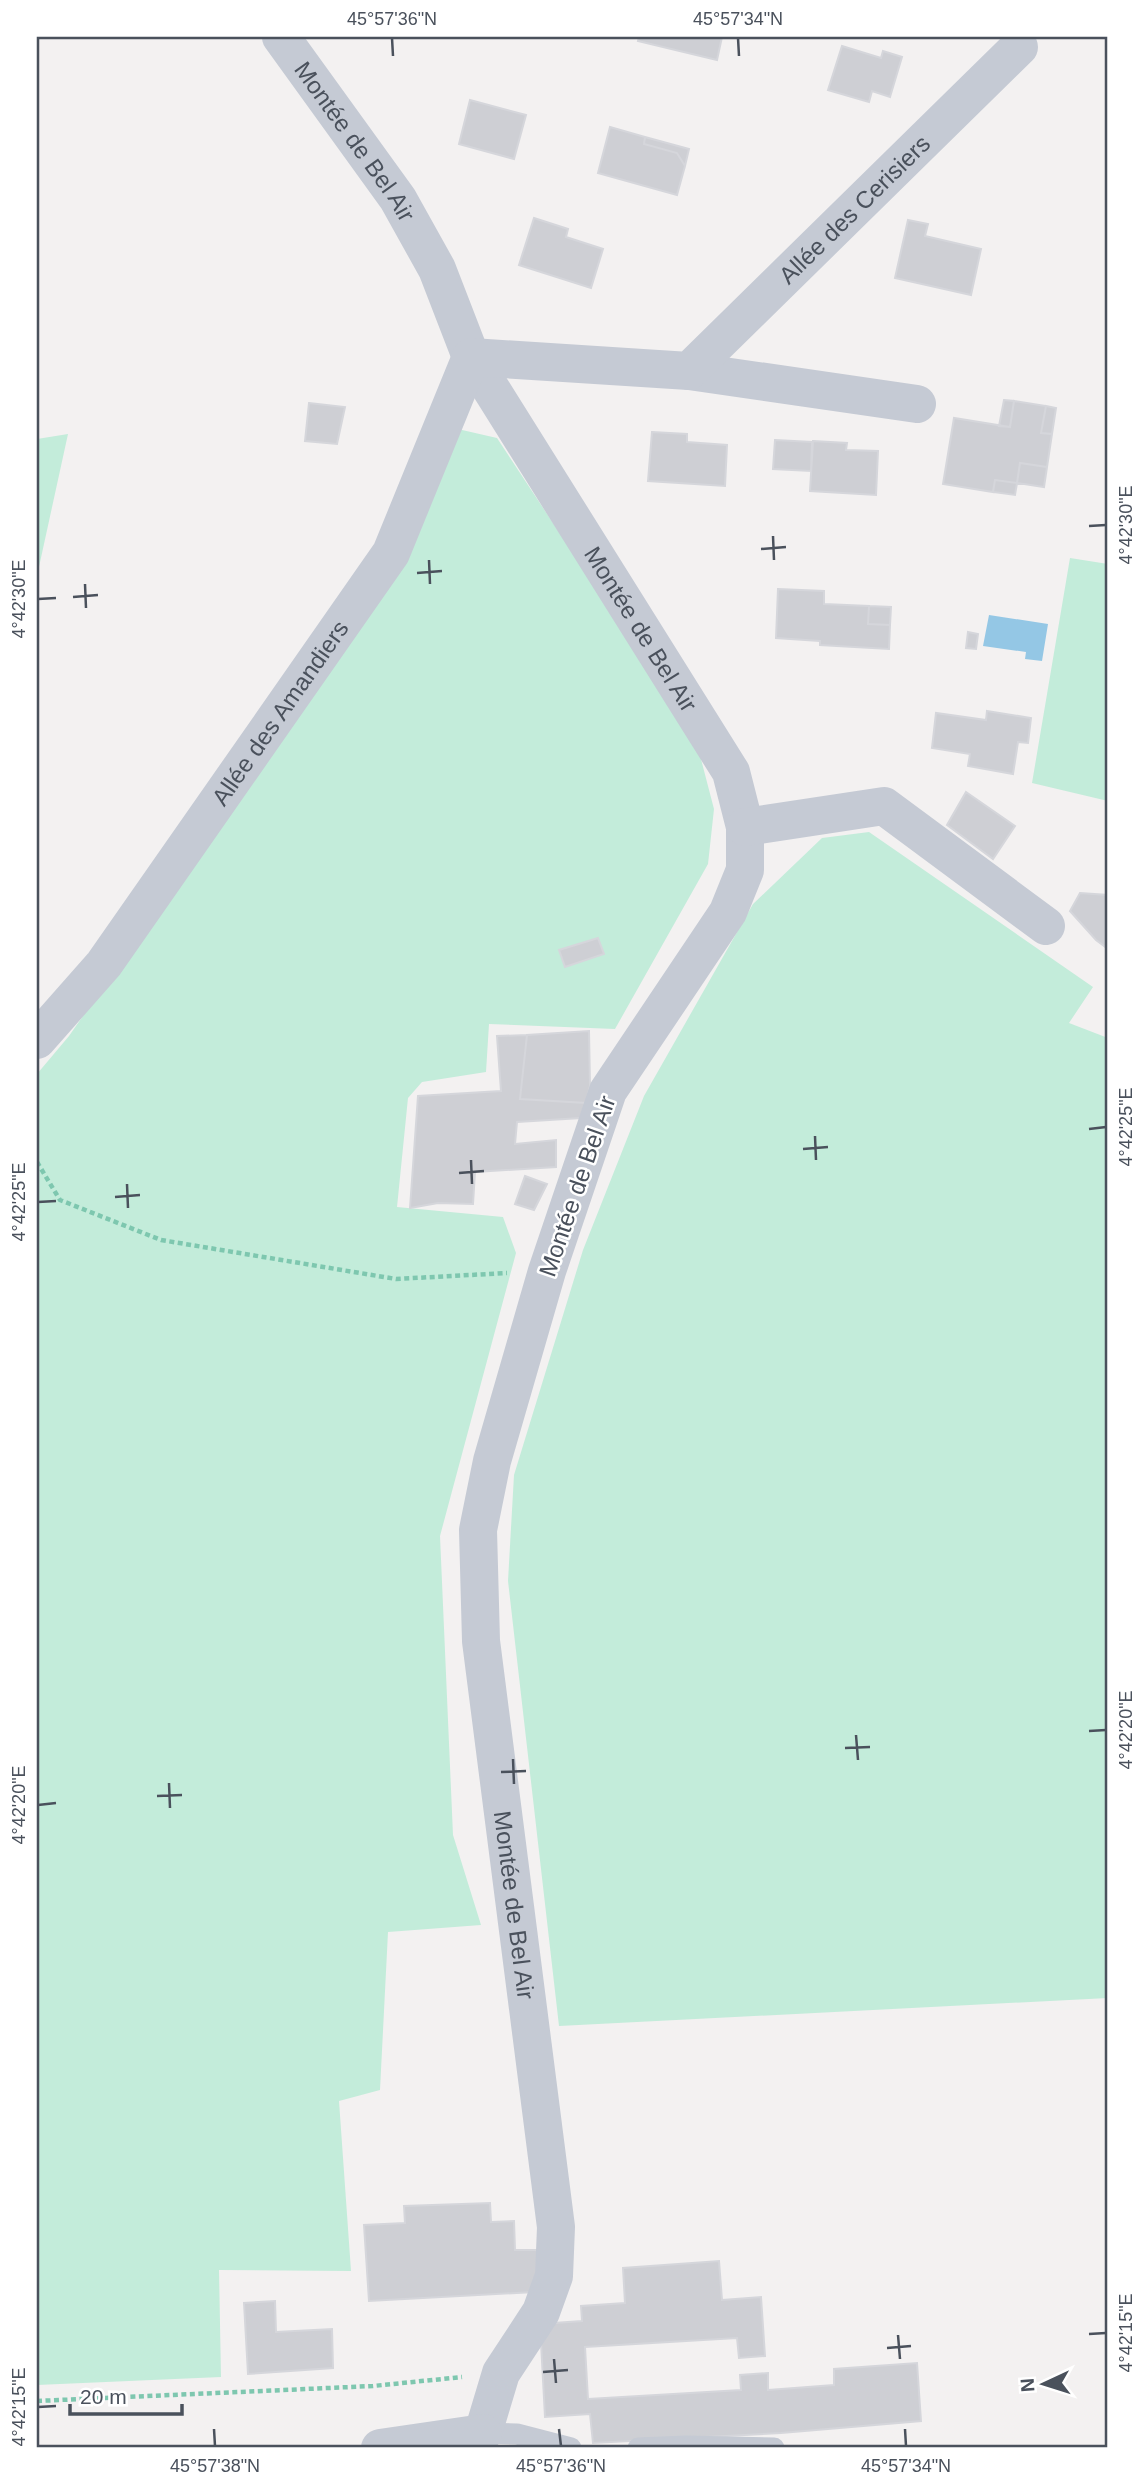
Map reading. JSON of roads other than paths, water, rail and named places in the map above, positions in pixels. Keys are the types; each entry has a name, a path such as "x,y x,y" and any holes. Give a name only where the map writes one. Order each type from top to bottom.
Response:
{"street":[{"name":"Montée de Bel Air","path":"281,37 398,199 437,269 471,357 731,772 745,827 745,870 728,912 608,1091 547,1271 492,1461 478,1530 481,1641 556,2227 554,2276 541,2312 501,2373 485,2440"},
{"name":"Allée des Cerisiers","path":"689,371 1019,47"},
{"path":"471,357 689,371 917,404"},
{"name":"Allée des Amandiers","path":"37,1040 104,964 391,553 471,357"},
{"path":"745,827 884,806 1046,926"},
{"path":"380,2448 485,2440"}],"lane":[{"path":"485,2440 517,2434 571,2448"},
{"path":"638,2448 774,2448"}],"water":[{"path":"989,615 1048,624 1042,661 1025,659 1026,652 983,646"}]}
